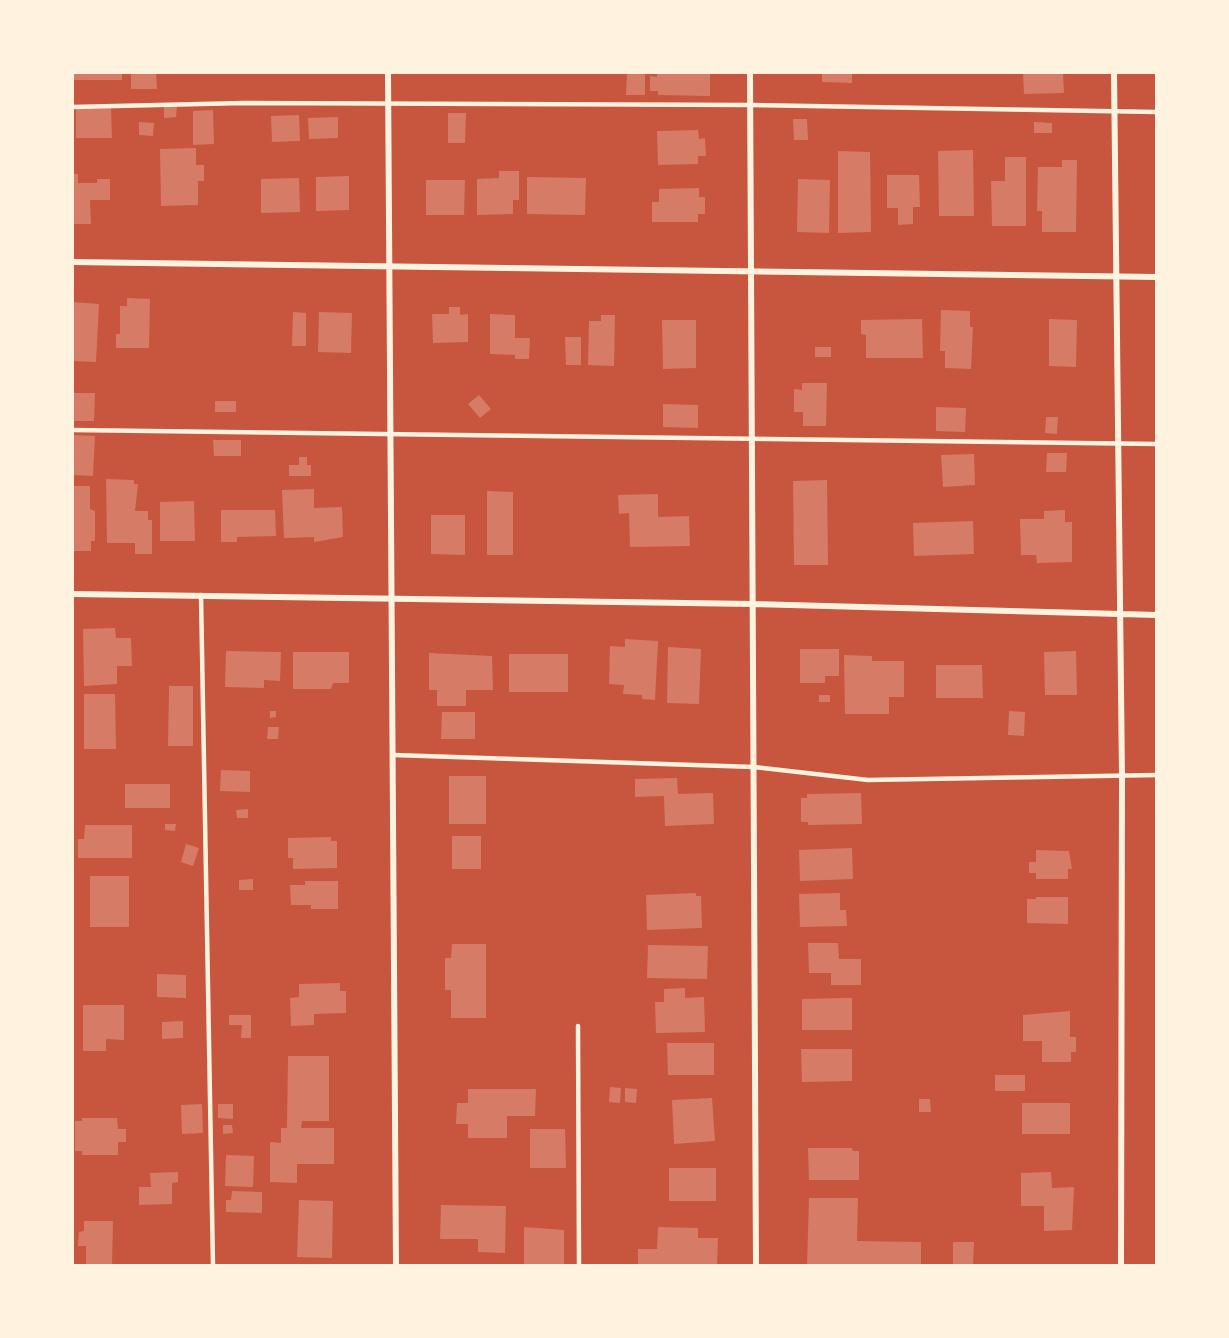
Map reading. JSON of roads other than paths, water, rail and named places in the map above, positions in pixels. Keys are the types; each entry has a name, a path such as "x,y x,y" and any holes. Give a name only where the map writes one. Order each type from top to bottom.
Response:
{"street":[{"path":"388,72 396,1266"},
{"path":"750,72 756,1266"},
{"path":"1114,72 1122,776 1121,1266"},
{"path":"72,262 1157,277"},
{"path":"72,594 753,604 1157,615"}],"lane":[{"path":"72,107 388,104 751,105 1157,112"},
{"path":"72,430 1157,444"},
{"path":"201,595 213,1266"},
{"path":"394,755 754,767 868,780 1157,775"},
{"path":"578,1026 579,1266"}]}
